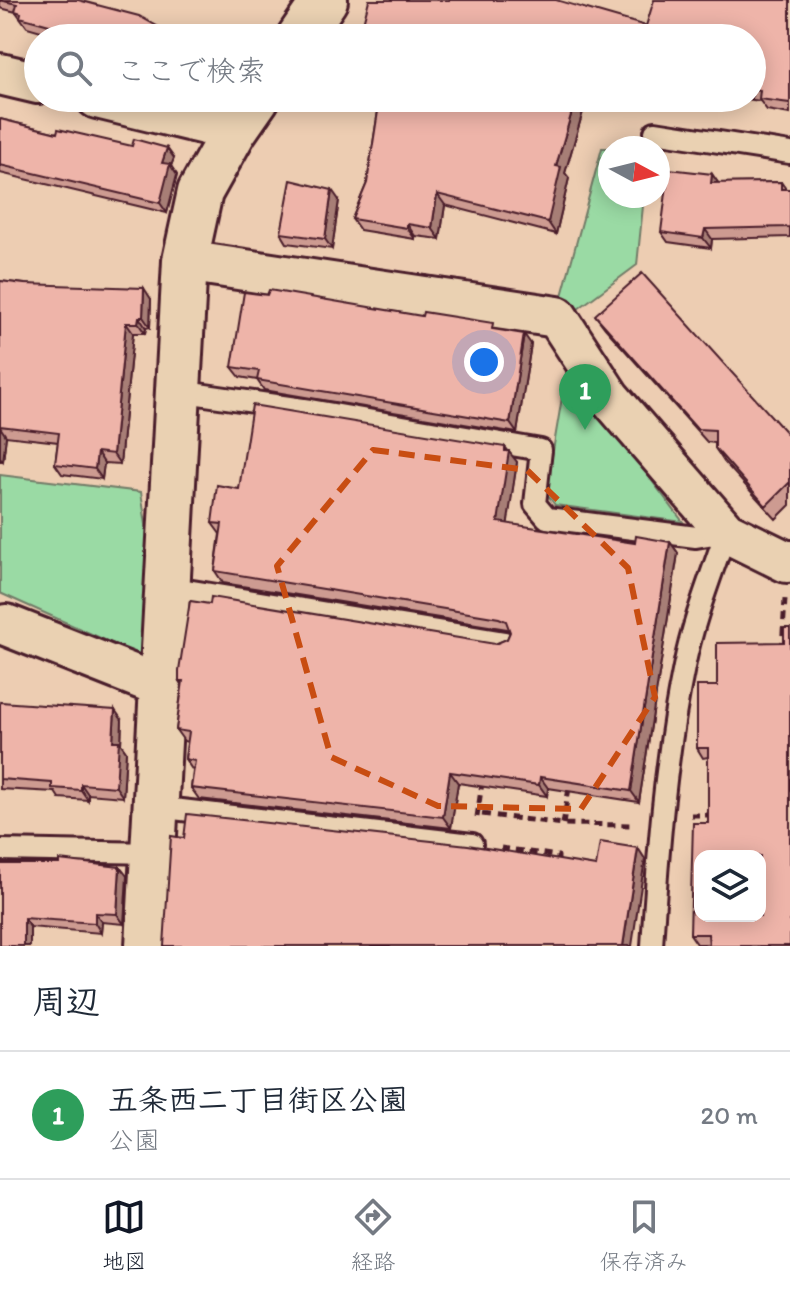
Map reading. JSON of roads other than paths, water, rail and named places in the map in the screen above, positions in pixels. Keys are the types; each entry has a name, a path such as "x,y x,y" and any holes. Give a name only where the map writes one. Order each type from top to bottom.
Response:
{"street":[{"path":"309,24 325,0"},
{"path":"0,74 24,80"},
{"path":"148,946 185,261 200,192 246,115 220,112"},
{"path":"185,261 557,317 609,397 726,532 788,561"},
{"path":"6,625 163,687"}],"lane":[{"path":"655,132 790,153"},
{"path":"178,391 310,410 541,450 535,504 547,518 696,537 726,532 684,666 660,829 652,946"},
{"path":"168,587 505,642"},
{"path":"156,807 472,844"},
{"path":"0,850 154,853"}],"place":[{"name":"五条西二丁目街区公園","path":"585,430"}]}
